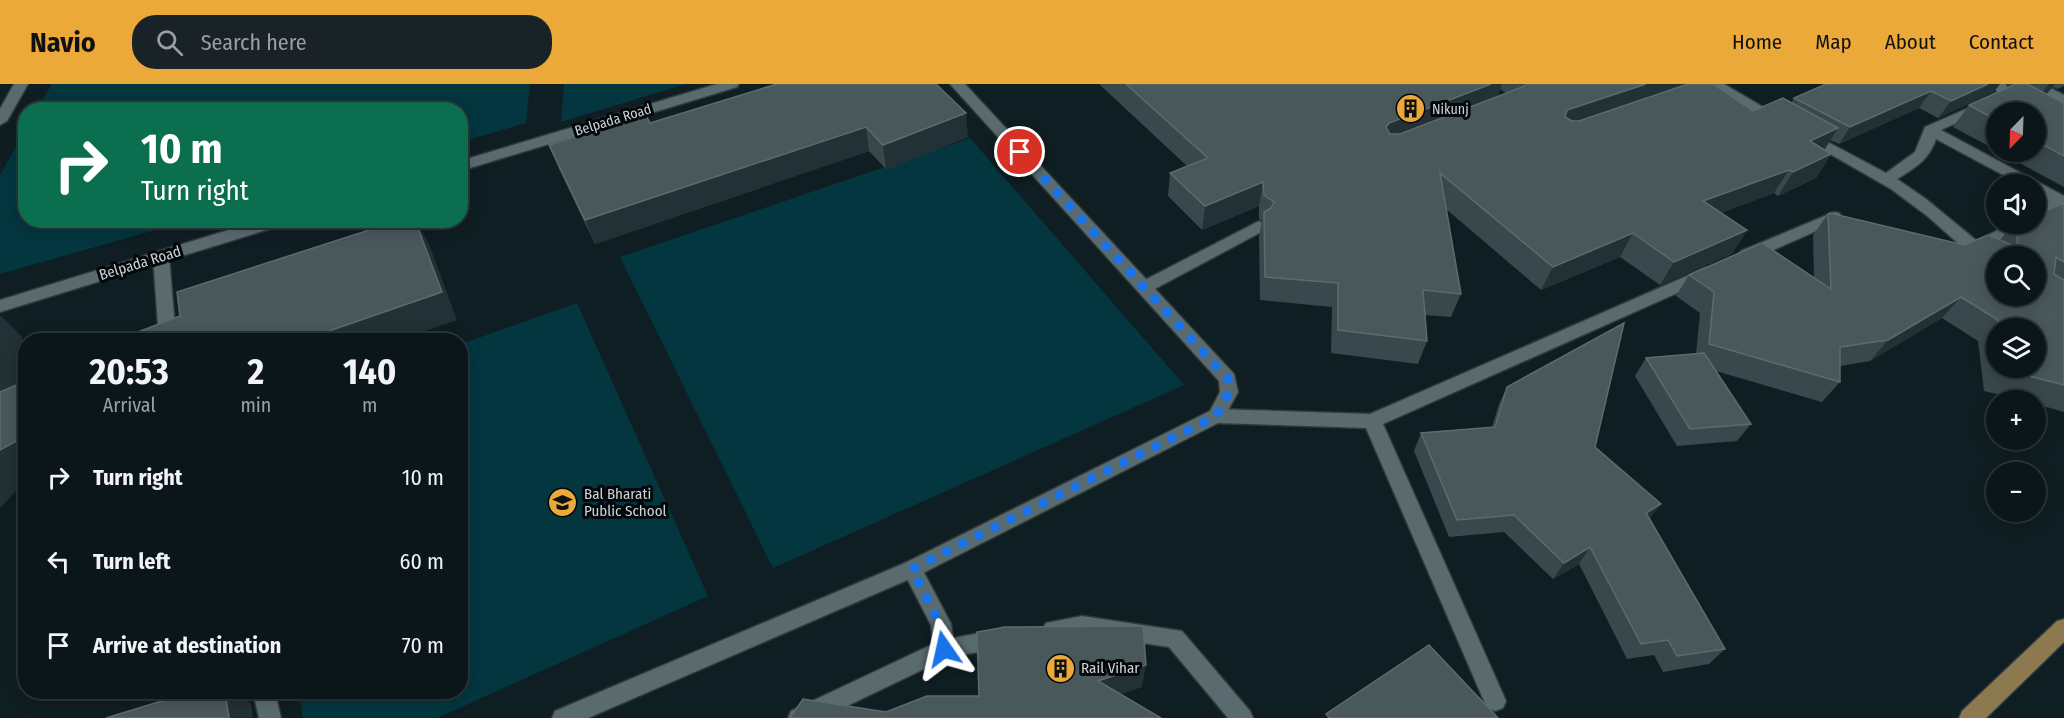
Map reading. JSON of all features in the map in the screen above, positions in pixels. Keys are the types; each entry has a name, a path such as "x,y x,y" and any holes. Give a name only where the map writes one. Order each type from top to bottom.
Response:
{"main road":[{"path":"1970,718 2064,628"}],"street":[{"path":"0,121 21,84"},
{"name":"Belpada Road","path":"468,164 732,84"},
{"path":"957,84 1228,379 1229,392 1216,416"},
{"path":"2032,84 2064,100"},
{"path":"1715,86 1886,179 1945,220 1975,249 1986,256"},
{"path":"1930,130 2002,89 2064,126"},
{"path":"1886,179 1922,157 1930,130"},
{"path":"1930,130 2012,174"},
{"path":"2046,193 2062,202"},
{"path":"2046,210 2062,202"},
{"path":"564,718 912,569 1216,416 1372,421 1834,217"},
{"path":"1144,287 1259,226"},
{"name":"Belpada Road","path":"0,306 254,228"},
{"path":"1975,249 2002,234"},
{"path":"161,256 167,333"},
{"path":"1372,421 1495,701"},
{"path":"912,569 940,624 944,649"},
{"path":"799,718 944,649 1082,625 1175,638 1242,718"},
{"path":"266,699 270,718"}],"shaded area":[{"path":"52,84 530,84 526,123 468,140 468,102 41,102"},
{"path":"564,84 686,84 561,122"},
{"path":"970,138 1184,385 773,568 620,257"},
{"path":"18,143 18,228 162,228 0,274 0,175"},
{"path":"577,303 708,596 437,718 303,718 300,699 468,699 468,342"}],"building":[{"path":"777,84 936,84 966,113 883,145 866,127 585,220 549,145 646,115 650,123"},
{"path":"1126,84 1491,84 1389,123 1386,127 1390,134 1400,134 1526,84 1646,84 1567,110 1565,117 1572,121 1579,121 1688,84 1713,84 1753,111 1783,98 1838,128 1810,141 1831,154 1793,172 1789,170 1703,201 1747,230 1674,262 1633,233 1553,267 1440,173 1461,294 1423,290 1427,341 1338,330 1338,283 1265,277 1264,212 1271,208 1274,202 1264,195 1263,182 1205,206 1170,173 1208,158"},
{"path":"1826,84 1988,84 1951,101 1931,91 1850,127 1794,98"},
{"path":"2016,84 2027,84 2064,103 2064,156 2046,146 2046,102 1986,102 1986,114 1969,105"},
{"path":"2064,203 2064,262 2056,257 2054,274 2064,280 2064,385 2036,378 2046,378 2046,318 1995,318 1961,297 1888,340 1840,347 1840,382 1709,344 1714,292 1689,275 1762,243 1831,289 1828,214 1830,213 1964,245 1988,235 2015,246 1986,246 1986,306 2046,306 2046,246 2017,246 2017,237 2020,234 2046,234 2046,211"},
{"path":"375,228 418,228 442,292 323,333 135,333 180,316 177,292"},
{"path":"1624,323 1595,447 1661,504 1646,513 1725,649 1677,656 1668,640 1641,644 1590,547 1564,563 1514,515 1457,520 1421,433 1495,427 1507,387"},
{"path":"1704,353 1751,424 1690,429 1646,358"},
{"path":"18,384 18,440 0,450 0,392"},
{"path":"1143,626 1146,665 1098,681 1161,718 790,718 803,699 886,712 927,696 979,696 977,632 1005,627"},
{"path":"1429,645 1498,718 1329,718 1326,714"},
{"path":"168,699 226,699 229,718 106,718"}],"place":[{"name":"Nikunj","path":"1411,109"},
{"name":"Bal Bharati Public School","path":"563,503"},
{"name":"Rail Vihar","path":"1060,668"}],"route":[{"path":"944,649 940,624 912,569 1216,416 1229,392 1228,379 1020,152"}]}
